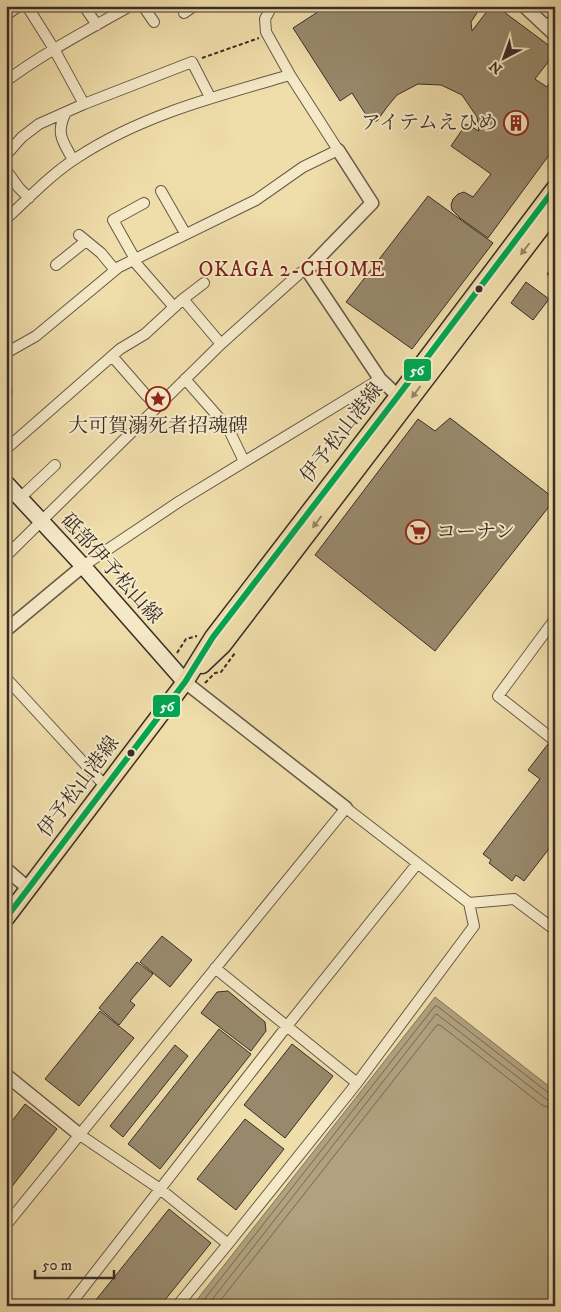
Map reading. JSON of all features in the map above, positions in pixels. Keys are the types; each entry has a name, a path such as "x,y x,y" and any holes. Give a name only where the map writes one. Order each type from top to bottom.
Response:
{"main road":[{"name":"伊予松山港線","path":"6,918 184,682 213,636 555,188"},
{"name":"伊予松山港線","path":"184,682 223,645 555,210"},
{"name":"砥部伊予松山線","path":"6,483 83,566 184,682"}],"street":[{"path":"6,15 19,6"},
{"path":"27,6 54,49 84,104"},
{"path":"84,6 97,25"},
{"path":"6,81 54,49 130,6"},
{"path":"143,6 154,22"},
{"path":"184,13 194,6"},
{"path":"6,556 221,344 300,273 306,270 372,203 290,75 266,32 261,6"},
{"path":"265,19 272,6"},
{"path":"524,6 552,27"},
{"path":"6,154 22,137 39,124 84,104 192,62 210,97"},
{"path":"6,220 38,188 73,160 112,136 150,119 210,97 290,75"},
{"path":"66,112 61,122 61,137 73,160"},
{"path":"6,353 36,336 115,270 186,233 256,200 303,167 338,150"},
{"path":"6,170 29,198"},
{"path":"161,191 186,233"},
{"path":"144,203 113,220 134,259 174,307"},
{"path":"56,265 82,238 101,253 115,270"},
{"path":"306,270 380,379 398,396"},
{"path":"6,449 120,349 145,334 183,299 204,283"},
{"path":"183,299 221,344"},
{"path":"112,356 158,406"},
{"path":"185,379 228,428 243,462"},
{"path":"6,630 83,566 180,501 380,379"},
{"path":"20,498 55,465"},
{"path":"555,619 498,696 555,741"},
{"path":"6,678 106,787"},
{"path":"177,1306 357,1083 474,926 469,903 184,682"},
{"path":"6,1226 346,808"},
{"path":"69,1306 287,1026 417,864"},
{"path":"6,870 29,889"},
{"path":"469,903 514,899 555,930"},
{"path":"215,968 357,1083"},
{"path":"6,1075 80,1135 160,1189 228,1244"}],"path":[{"path":"192,62 268,35"}],"water":[{"path":"435,997 555,1091 555,1306 192,1306"}],"building":[{"name":"アイテムえひめ","path":"327,6 480,6 471,22 472,31 491,6 496,6 555,50 555,53 535,79 547,87 553,77 555,78 555,147 488,238 460,218 452,210 451,205 453,199 458,194 464,192 473,197 491,174 451,146 466,124 479,131 477,117 462,95 441,85 418,84 397,95 377,121 370,121 352,93 340,101 293,28"},
{"path":"428,196 493,243 412,349 346,302"},
{"path":"555,264 555,281 547,274"},
{"path":"526,282 549,299 533,320 511,303"},
{"name":"コーナン","path":"450,418 555,499 435,651 315,555 418,419 435,431"},
{"path":"548,744 555,749 555,841 524,881 516,875 512,881 489,863 491,860 483,854 540,779 528,770"},
{"path":"162,936 192,960 170,987 140,962"},
{"path":"137,962 153,974 130,1001 135,1005 119,1025 99,1008"},
{"path":"228,991 265,1022 266,1031 251,1051 201,1013 217,992"},
{"path":"100,1011 134,1038 79,1106 45,1079"},
{"path":"219,1029 251,1054 160,1169 128,1144"},
{"path":"292,1044 333,1076 285,1138 244,1105"},
{"path":"175,1045 188,1056 123,1137 110,1126"},
{"path":"25,1104 57,1129 6,1194 6,1129"},
{"path":"245,1119 284,1149 236,1210 197,1179"},
{"path":"169,1209 211,1243 160,1306 91,1306"}],"transit line":[{"name":"56","path":"6,918 185,682 213,637 555,188"}],"place":[{"name":"アイテムえひめ","path":"516,123"},
{"name":"大可賀溺死者招魂碑","path":"158,399"},
{"name":"コーナン","path":"418,532"}],"district":[{"name":"OKAGA 2-CHOME","path":"292,270"}]}
